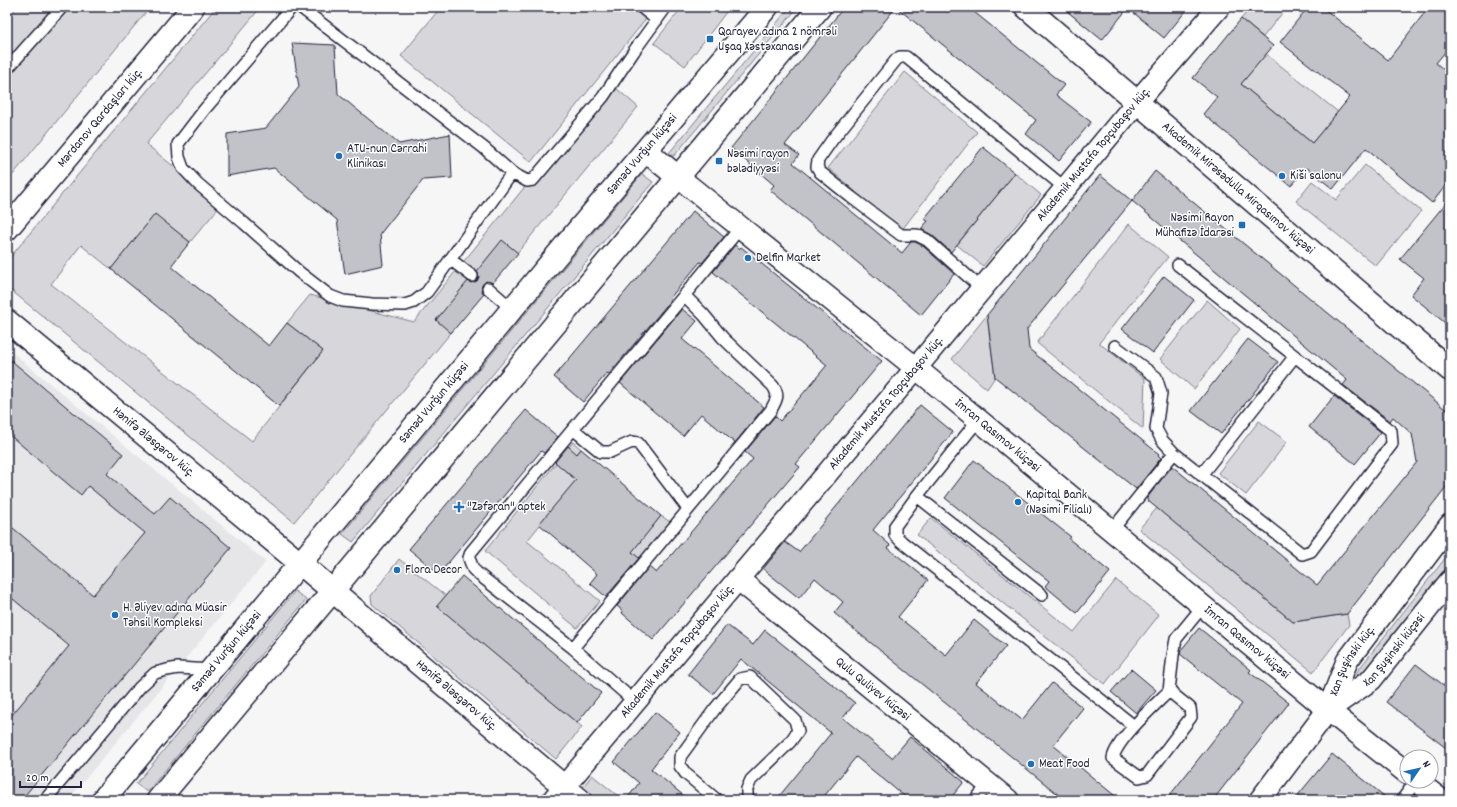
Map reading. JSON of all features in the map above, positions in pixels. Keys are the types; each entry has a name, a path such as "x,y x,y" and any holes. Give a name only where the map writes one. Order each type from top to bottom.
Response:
{"main road":[{"name":"Mərdanov Qardaşları küç.","path":"7,229 193,7"},
{"name":"Səməd Vurğun küçəsi","path":"107,799 212,670 512,309 767,7"},
{"path":"158,800 820,7"},
{"name":"Akademik Mirəsədulla Mirqasımov küçəsi","path":"1026,7 1450,370"},
{"path":"646,151 678,177"},
{"name":"Hənifə Ələsgərov küç.","path":"7,320 301,564 558,793 580,800"}],"street":[{"name":"Akademik Mustafa Topçubaşov küç.","path":"558,793 916,368 1137,102 1219,7"},
{"name":"İmran Qasımov küçəsi","path":"678,177 979,419 1328,710 1399,767"},
{"name":"Xan Şuşinski küç.","path":"1260,800 1328,710 1347,661 1450,526"},
{"name":"Qulu Quliyev küçəsi","path":"738,578 1008,800"},
{"name":"Xan Şuşinski küçəsi","path":"1328,710 1371,680 1450,580"},
{"path":"1427,789 1441,800"}],"lane":[{"path":"7,69 62,7"},
{"path":"292,7 204,110 178,144 179,157 183,168 198,184 244,222 299,272 330,296 343,301 372,304 405,305 414,302 427,292 512,173"},
{"path":"300,7 342,41 484,148 512,173 527,181 533,180 603,97 666,7"},
{"path":"640,7 657,20"},
{"path":"982,289 927,240 916,235 901,235 820,172 817,167 818,160 832,140 896,60 900,57 906,57 1066,188"},
{"path":"634,701 573,648 478,574 473,569 469,558 471,552 740,228"},
{"path":"450,259 472,276"},
{"path":"1115,346 1156,377 1160,393 1156,429 1162,440 1174,453 1302,554 1311,551 1392,444 1391,431 1178,266"},
{"path":"488,288 512,309"},
{"path":"573,648 771,410 777,398 777,392 773,386 723,338 704,315 684,295"},
{"path":"1201,475 1295,356"},
{"path":"979,419 917,496 895,526 895,535 908,547 1134,726"},
{"path":"574,429 601,452 610,452 632,442 638,443 688,509"},
{"path":"1112,530 1174,453"},
{"path":"917,496 1042,595"},
{"path":"1169,691 1190,708 1191,717 1147,775 1139,777 1113,758 1115,752 1134,726 1169,691 1172,655 1176,638 1203,606"},
{"path":"45,800 140,687 155,673 178,668 212,670"},
{"path":"717,800 686,774 680,766 680,757 714,710 740,679 750,678 795,720 798,731 790,742 751,780 746,789 747,800"},
{"path":"975,800 989,784"},
{"path":"1402,800 1410,789"}],"shaded area":[{"path":"17,7 150,7 7,182 7,19"},
{"path":"216,7 261,7 146,144 221,205 190,242 155,215 111,269 81,245 51,284 252,441 323,351 287,323 310,295 414,322 610,83 638,107 294,522 7,287 7,261"},
{"path":"441,7 630,7 646,19 531,162 401,56"},
{"path":"682,7 730,7 685,66 654,43"},
{"path":"790,7 798,7 674,156 669,153"},
{"path":"1251,7 1287,7 1263,37 1241,19"},
{"path":"1266,54 1338,112 1312,143 1241,84"},
{"path":"905,72 977,132 901,231 828,168"},
{"path":"1365,165 1421,211 1376,266 1296,201 1312,181 1336,200"},
{"path":"1015,173 1041,195 983,266 957,245"},
{"path":"642,174 653,182 353,542 342,534"},
{"path":"1129,224 1168,257 1099,343 1145,379 1143,429 1037,343"},
{"path":"1207,300 1240,329 1194,389 1160,359"},
{"path":"987,315 995,377 987,389 952,359"},
{"name":"H. Əliyev adına Müasir Təhsil Kompleksi","path":"7,348 266,562 68,800 7,800"},
{"path":"1259,421 1287,442 1246,495 1218,473"},
{"path":"573,442 581,449 564,470 644,536 661,516 672,523 641,560 564,495 527,541 600,601 577,628 485,551"},
{"path":"1157,508 1293,622 1347,614 1349,625 1313,672 1139,529"},
{"path":"931,518 1074,632 1116,580 1159,615 1105,684 917,535"},
{"path":"1450,552 1450,563 1361,677 1356,673"},
{"path":"399,559 446,596 438,606 582,727 556,759 372,604 371,596"},
{"path":"295,591 306,600 147,792 136,784"},
{"path":"592,775 623,800 597,800 582,788"}],"building":[{"path":"844,7 896,7 785,145 799,155 793,163 902,253 911,242 915,242 923,246 954,274 921,315 770,190 774,185 731,148"},
{"path":"896,7 968,7 1064,85 1056,95 1091,122 1059,161 1026,134 1036,120"},
{"path":"1062,7 1189,7 1164,38 1128,8 1102,40"},
{"path":"1308,7 1322,7 1388,60 1429,7 1450,7 1450,46 1436,63 1450,75 1450,180 1432,203 1366,148 1333,189 1307,168 1291,186 1203,114 1217,97 1193,78 1241,19 1273,46 1241,84 1312,143 1350,97 1280,42"},
{"name":"ATU-nun Cərrahi Klinikası","path":"292,43 335,45 338,94 399,144 450,134 452,178 423,180 380,234 383,265 345,274 337,220 274,168 227,176 227,134 266,128 299,87"},
{"path":"983,147 1015,173 951,252 932,235 921,229 928,221 924,219"},
{"path":"1155,171 1450,413 1450,482 1347,614 1293,622 1147,500 1172,466 1317,585 1417,462 1412,434 1393,417 1390,421 1343,385 1347,380 1132,201"},
{"path":"1100,175 1132,201 1027,329 1029,349 1159,454 1158,455 1161,458 1136,489 995,377 987,315"},
{"path":"1450,198 1450,327 1411,295 1424,278 1400,259"},
{"path":"693,211 724,237 702,263 700,262 670,298 671,300 609,374 607,373 583,402 554,377"},
{"path":"155,214 190,242 171,266 269,346 287,323 323,351 279,406 111,269"},
{"path":"502,240 518,253 493,283 486,281 483,284 481,290 484,294 451,333 436,320 468,281 471,283 477,281 479,277 477,271"},
{"path":"735,245 739,249 741,247 882,361 796,464 800,467 653,640 622,613 623,611 617,606 649,567 656,573 753,459 745,452 775,416 780,421 827,365 713,272"},
{"path":"1164,276 1194,300 1153,353 1122,329"},
{"path":"682,309 697,321 682,339 764,407 735,443 701,414 683,436 620,383"},
{"path":"1248,339 1278,362 1221,434 1191,411"},
{"path":"7,357 123,454 107,474 155,514 170,497 231,548 21,800 7,800 7,721 69,646 7,594 7,523 93,595 145,533 88,486 81,495 7,433"},
{"path":"1334,396 1381,432 1355,464 1309,427"},
{"path":"920,405 953,432 873,530 890,545 888,548 928,580 898,617 946,655 974,620 1006,646 976,683 1022,720 1052,683 1083,708 1053,745 1120,800 1065,800 834,613 843,602 815,578 799,598 763,569 785,542 799,552"},
{"path":"526,410 558,437 544,453 541,451 439,574 409,549"},
{"path":"568,446 577,454 581,449 661,516 632,552 639,558 606,597 590,583 597,574 539,524 576,480 555,462"},
{"path":"974,460 1071,537 1069,539 1110,572 1077,613 1045,586 1049,581 945,498"},
{"path":"462,576 601,693 577,723 437,606"},
{"path":"727,625 753,645 765,630 855,703 843,718 892,758 910,737 964,782 949,800 909,800 856,757 821,800 776,800 831,733 741,659 713,694 688,674"},
{"path":"1199,628 1251,670 1249,672 1289,703 1213,800 1166,800 1242,704 1180,654 1181,650"},
{"path":"1416,664 1450,690 1450,751 1386,702"},
{"path":"1131,669 1156,690 1136,713 1111,692"},
{"path":"655,712 680,732 651,769 689,800 626,800 639,783 614,762"},
{"path":"1332,754 1389,800 1294,800"}],"place":[{"name":"Qarayev adına 2 nömrəli Uşaq Xəstəxanası","path":"710,39"},
{"name":"ATU-nun Cərrahi Klinikası","path":"339,156"},
{"name":"Nəsimi rayon bələdiyyəsi","path":"719,161"},
{"name":"Kiši salonu","path":"1282,176"},
{"name":"Nəsimi Rayon Mühafizə İdarəsi","path":"1242,225"},
{"name":"Delfin Market","path":"748,258"},
{"name":"Kapital Bank (Nəsimi Filialı)","path":"1018,502"},
{"name":"\"Zəfəran\" aptek","path":"459,507"},
{"name":"Flora Decor","path":"397,570"},
{"name":"H. Əliyev adına Müasir Təhsil Kompleksi","path":"115,615"},
{"name":"Meat Food","path":"1031,764"}]}
